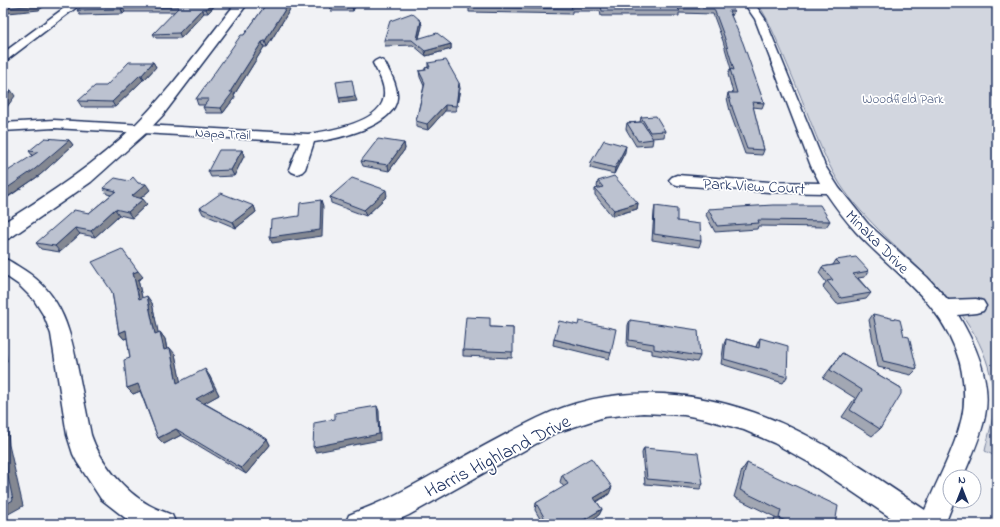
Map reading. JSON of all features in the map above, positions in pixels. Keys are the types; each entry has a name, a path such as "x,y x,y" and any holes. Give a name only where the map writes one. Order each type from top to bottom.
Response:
{"street":[{"path":"3,58 77,3"},
{"path":"3,233 72,188 108,159 142,128 157,112 242,3"},
{"name":"Minaka Drive","path":"749,3 760,19 818,166 830,188 861,227 888,254 909,272 943,308 967,353 973,375 976,396 973,419 954,469"},
{"name":"Napa Trail","path":"3,127 54,124 308,138 333,135 356,128 372,120 383,111 390,102 391,93 378,63"},
{"path":"297,169 308,138"},
{"name":"Park View Court","path":"678,180 769,187 830,188"},
{"path":"3,266 26,280 41,295 53,314 61,334 79,435 85,454 110,490 140,514 163,524"},
{"path":"943,308 976,306"},
{"name":"Harris Highland Drive","path":"358,524 400,506 547,425 573,415 610,406 651,403 690,406 719,412 756,424 781,435 813,452 923,524"},
{"name":"Minaka Drive","path":"932,524 942,498"}],"green space":[{"name":"Woodfield Park","path":"758,3 997,3 997,457 985,451 992,419 994,401 988,366 975,335 956,308 934,283 861,211 840,184 821,148 779,45"}],"building":[{"path":"13,3 39,3 36,5 5,8"},
{"path":"87,3 211,3 206,9 202,9 179,33 153,34 179,7 77,10"},
{"path":"267,3 289,3 265,41 262,42 230,92 233,92 221,108 203,107 209,99 196,99 241,35 244,35"},
{"path":"332,3 354,3 352,7 330,7"},
{"path":"469,3 728,3 734,11 729,11 743,43 764,103 752,102 764,150 747,149 733,110 728,93 737,93 730,69 734,70 714,9 678,9 680,11 602,11 601,6 571,6 572,9 469,7"},
{"path":"412,13 421,21 417,39 437,33 451,44 425,51 412,40 384,40 390,21"},
{"path":"446,60 459,83 456,106 445,105 427,124 416,121 425,83 419,71 426,70 425,68 430,67 428,63"},
{"path":"129,62 153,62 142,75 140,75 112,102 78,101 95,86 106,86"},
{"path":"352,80 355,96 339,98 336,82"},
{"path":"11,90 3,101 3,91"},
{"path":"656,116 665,131 650,132 641,117"},
{"path":"642,122 653,139 638,141 627,123"},
{"path":"45,138 69,140 35,169 3,191 3,174 38,152 29,151"},
{"path":"378,139 404,143 388,165 361,161"},
{"path":"604,140 626,146 615,168 591,162"},
{"path":"219,150 242,150 231,170 208,171"},
{"path":"614,176 638,203 614,210 595,189 603,187 598,181"},
{"path":"133,177 138,183 146,184 132,196 143,199 128,212 115,209 91,231 75,228 55,246 36,243 74,210 89,213 116,191 103,188 115,178 129,181"},
{"path":"352,178 386,190 364,210 330,197"},
{"path":"221,193 254,206 233,222 200,208"},
{"path":"321,200 320,230 270,237 271,220 299,216 300,203"},
{"path":"773,205 820,205 830,221 758,220 759,223 717,226 708,209"},
{"path":"655,206 677,209 677,221 700,224 701,241 654,234"},
{"path":"122,249 138,271 133,273 139,299 147,296 155,334 160,332 164,350 170,348 177,383 205,369 214,389 196,399 267,439 241,468 176,429 158,438 138,384 127,388 124,360 130,358 126,330 119,333 112,292 92,262"},
{"path":"856,257 869,271 853,274 871,293 841,298 827,281 833,280 822,267 840,264 836,260"},
{"path":"873,314 900,320 904,336 909,337 917,369 883,361"},
{"path":"466,317 490,318 490,327 513,328 513,352 463,350"},
{"path":"630,320 698,330 700,356 654,349 654,344 629,340"},
{"path":"559,321 578,325 579,321 616,329 611,353 554,339"},
{"path":"760,338 788,346 787,377 724,359 726,339 759,348"},
{"path":"842,353 901,388 901,394 880,429 850,410 862,390 830,370"},
{"path":"377,406 379,434 313,447 314,423 335,419 335,413"},
{"path":"644,448 698,453 703,484 647,479"},
{"path":"3,453 13,500 3,506"},
{"path":"591,458 612,487 594,498 602,509 577,524 548,524 536,503 568,484 562,475"},
{"path":"747,463 838,506 835,524 792,524 779,518 781,510 740,490"}]}
